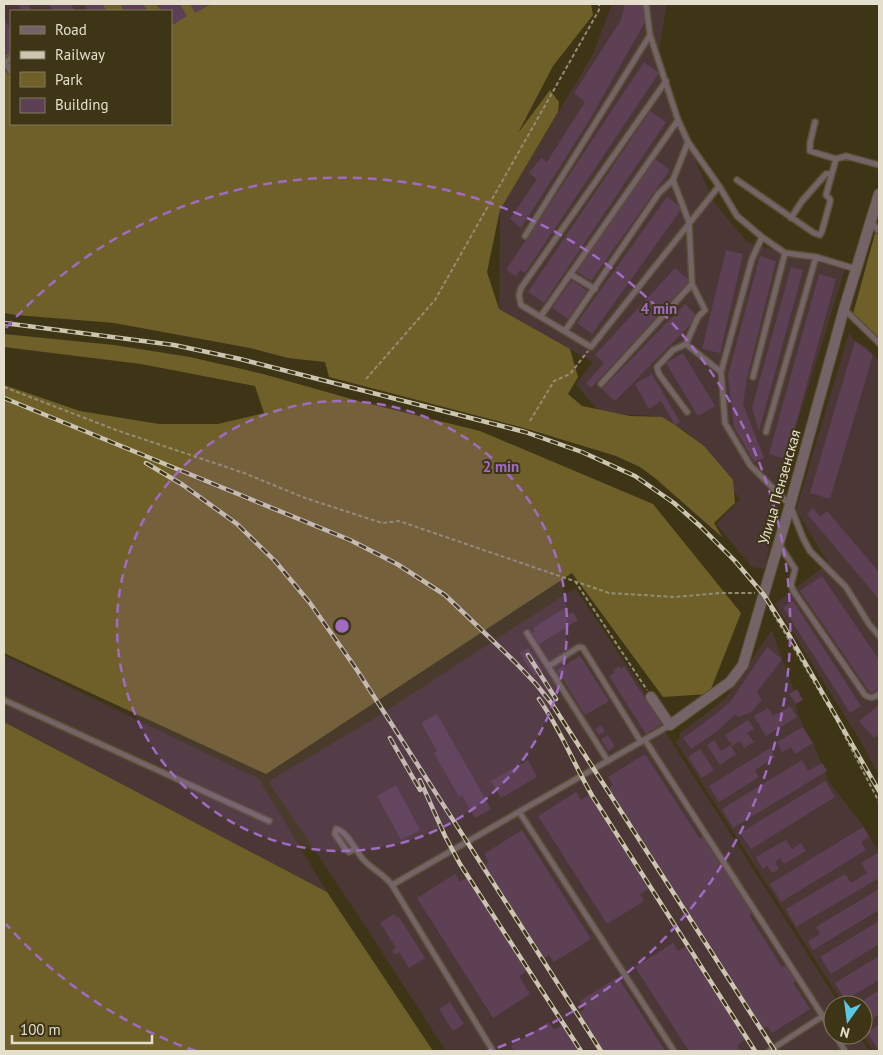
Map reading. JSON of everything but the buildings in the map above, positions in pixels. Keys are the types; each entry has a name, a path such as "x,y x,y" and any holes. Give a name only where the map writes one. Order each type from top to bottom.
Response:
{"street":[{"name":"Улица Пензенская","path":"670,725 730,682 740,671 790,505 844,309 879,194"},
{"path":"652,697 670,725"}],"lane":[{"path":"646,4 650,35 678,120 688,142 719,186 737,216 762,238 785,253 816,257 856,269"},
{"path":"525,236 650,35"},
{"path":"666,81 521,288 519,295 521,304 591,347 719,186"},
{"path":"540,316 678,120"},
{"path":"815,122 810,151 836,158 846,156 879,165"},
{"path":"565,330 595,289 659,193 673,180 688,142"},
{"path":"737,180 814,234 822,233 831,200 826,195 836,158"},
{"path":"791,218 802,201 824,176 831,174"},
{"path":"673,180 689,222 692,284 705,310 698,317 686,344 673,350 657,367 687,412"},
{"path":"871,222 879,231"},
{"path":"762,238 752,259 721,372 725,423 750,465 790,505 810,551 846,586 869,624 879,636"},
{"path":"753,377 785,253"},
{"path":"766,432 816,257"},
{"path":"570,274 595,289"},
{"path":"601,384 692,284"},
{"path":"844,309 879,343"},
{"path":"686,344 721,372"},
{"path":"778,544 795,569 792,585 794,592 865,695 872,698 879,694"},
{"path":"527,633 608,761"},
{"path":"549,666 579,647 584,648 822,1016 769,1051"},
{"path":"4,700 269,821"},
{"path":"392,885 670,725"},
{"path":"520,812 674,1051"},
{"path":"355,849 348,852 346,850 335,834 336,829 342,831 363,859 392,885 493,1051"}],"path":[{"path":"366,380 435,300 600,10 599,4"},
{"path":"530,421 554,381 570,374 591,347"},
{"path":"4,387 116,430 244,473 305,498 382,523 399,521 609,593 675,597 751,592 763,597 837,721 879,802"},
{"path":"575,581 652,697"}],"shaded area":[{"path":"4,4 101,4 105,10 10,10 10,35 4,32"},
{"path":"612,4 667,4 656,67 713,201 747,242 845,269 786,459 765,569 752,567 716,524 740,499 687,432 653,416 600,413 576,384 593,362 499,309 500,210 593,54"},
{"path":"849,333 855,341 866,347 879,361 879,775 858,737 775,604 828,563 796,510"},
{"path":"575,588 661,717 666,733 834,995 823,995 823,1045 865,1045 869,1051 446,1051 270,784 271,780 372,720"},
{"path":"772,630 793,687 796,707 803,727 813,743 829,782 865,828 879,852 879,1051 873,1051 869,1045 873,1045 873,995 838,995 675,741 680,738 679,734 725,699"},
{"path":"4,655 259,779 327,892 4,722"}],"green space":[{"path":"101,4 591,4 593,15 553,66 518,133 550,90 559,102 558,112 500,210 487,272 499,309 570,349 578,377 568,394 582,406 630,416 662,417 704,446 733,480 735,503 714,523 722,537 655,478 640,467 616,456 524,428 329,377 325,362 288,358 250,348 114,323 4,313 4,32 10,35 10,125 172,125 172,10 105,10"},
{"path":"879,219 879,342 853,314"},
{"path":"4,334 114,345 190,357 263,374 362,402 480,431 653,504 741,613 709,694 663,697 572,573 266,774 4,653 4,385 80,411 159,424 218,424 264,413 255,386 141,364 4,347"},
{"path":"4,722 327,892 433,1051 4,1051"}],"railway":[{"path":"4,323 174,345 240,359 525,432 582,452 635,476 674,503 700,526 735,561 764,595 879,791"},
{"path":"4,398 350,540 397,564 445,595 515,662 552,704 775,1051"},
{"path":"146,463 183,485 237,524 275,561 310,603 357,670 601,1051"},
{"path":"528,655 556,699"},
{"path":"539,699 554,723 593,797 755,1051"},
{"path":"390,738 420,790"},
{"path":"420,780 445,836 460,864 581,1051"}]}
